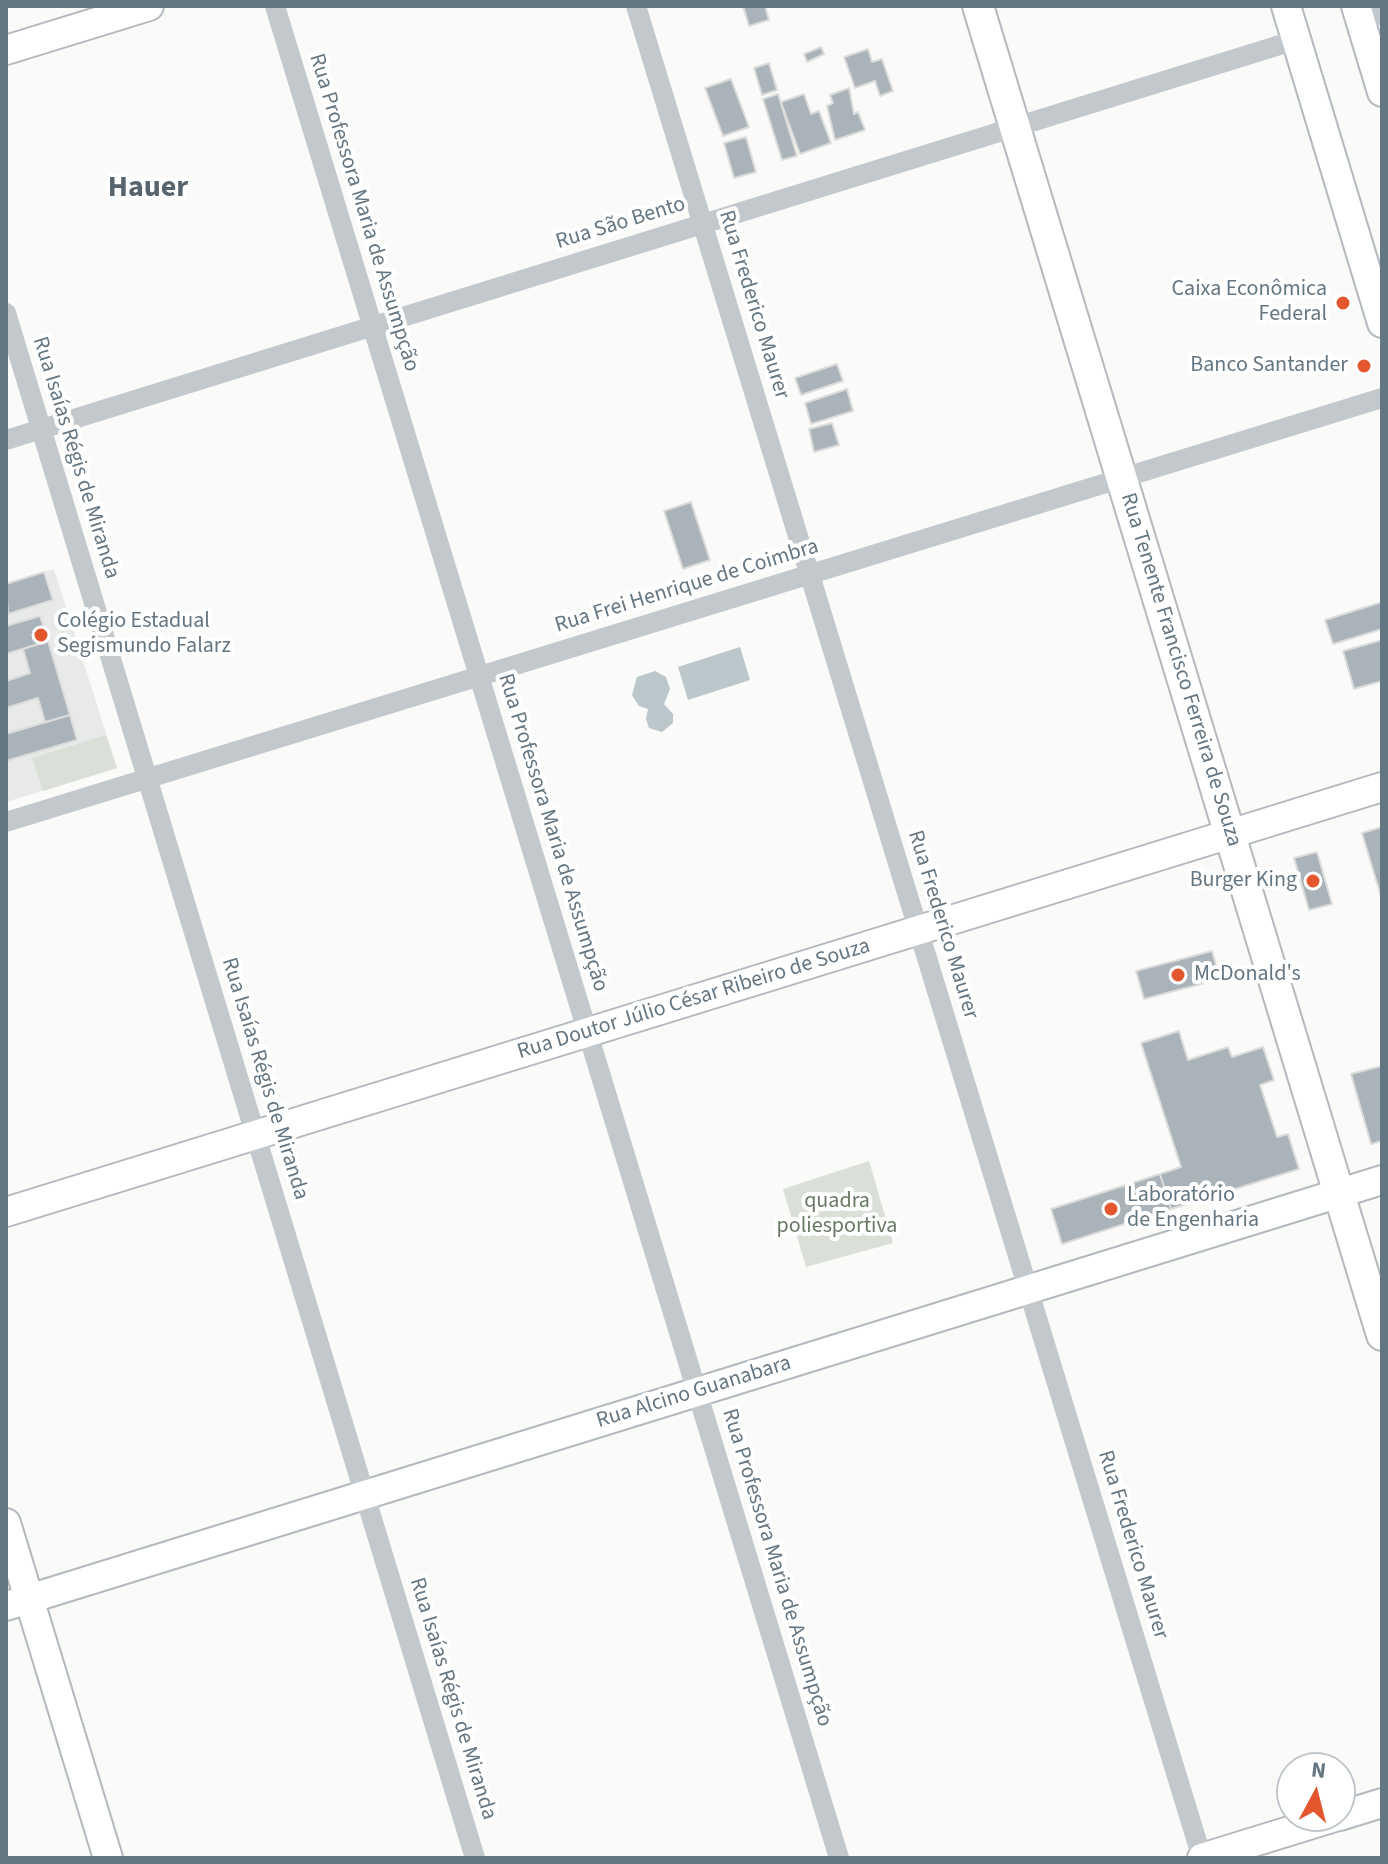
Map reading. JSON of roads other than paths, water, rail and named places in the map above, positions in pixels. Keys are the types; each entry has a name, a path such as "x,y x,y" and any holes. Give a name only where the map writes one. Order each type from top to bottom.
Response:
{"main road":[{"path":"6,50 149,6"},
{"name":"Rua Tenente Francisco Ferreira de Souza","path":"978,6 1382,1335"},
{"path":"1286,6 1382,323"},
{"path":"1366,13 1382,92"},
{"name":"Rua Doutor Júlio César Ribeiro de Souza","path":"6,1212 1382,787"},
{"name":"Rua Alcino Guanabara","path":"18,1602 1382,1180"},
{"path":"6,1523 18,1602 108,1858"},
{"path":"1356,1811 1382,1803"},
{"path":"1202,1858 1287,1832"}],"street":[{"name":"Rua Professora Maria de Assumpção","path":"275,6 839,1858"},
{"name":"Rua Frederico Maurer","path":"636,6 1202,1858"},
{"name":"Rua São Bento","path":"6,440 1296,40"},
{"name":"Rua Isaías Régis de Miranda","path":"6,313 475,1858"},
{"name":"Rua Frei Henrique de Coimbra","path":"6,822 1382,398"}],"place":[{"name":"Caixa Econômica Federal","path":"1343,303"},
{"name":"Banco Santander","path":"1364,366"},
{"name":"Colégio Estadual Segismundo Falarz","path":"41,635"},
{"name":"Burger King","path":"1313,881"},
{"name":"McDonald's","path":"1178,975"},
{"name":"Laboratório de Engenharia","path":"1111,1209"}],"district":[{"name":"Hauer","path":"148,189"}],"park label":[{"name":"quadra poliesportiva","path":"837,1214"}]}
